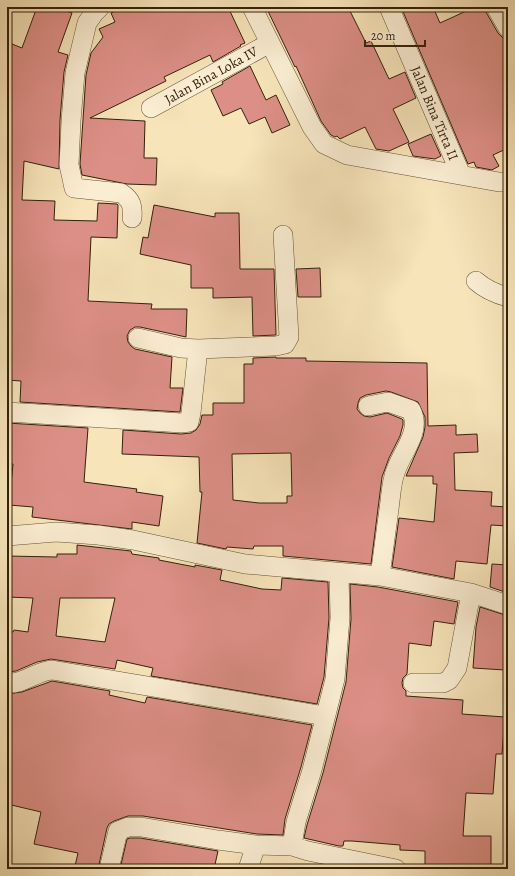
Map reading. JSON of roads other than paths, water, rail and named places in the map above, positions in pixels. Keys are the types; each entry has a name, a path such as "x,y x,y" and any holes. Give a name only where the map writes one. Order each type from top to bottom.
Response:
{"street":[{"path":"100,7 87,23 75,73 69,165 74,188 121,193 126,196 133,206 132,218"},
{"path":"252,7 312,127 324,144 347,154 499,182 508,182"},
{"name":"Jalan Bina Tirta II","path":"389,7 462,175"},
{"path":"496,7 508,28"},
{"name":"Jalan Bina Loka IV","path":"151,108 270,42"},
{"path":"138,338 181,348 198,349 276,346 285,344 289,337 284,235"},
{"path":"476,281 491,291 508,297"},
{"path":"7,412 182,423 189,422 198,349"},
{"path":"368,406 388,402 411,410 415,418 412,436 395,471 380,576"},
{"path":"7,536 56,532 98,535 133,540 245,564 380,576 471,593 508,606"},
{"path":"292,846 296,822 312,770 335,679 340,618 339,573"},
{"path":"413,683 443,683 449,680 455,672 471,593"},
{"path":"7,683 17,683 45,670 52,670 325,716"},
{"path":"109,869 118,831 128,827 141,827 256,845 292,846 308,851 396,869"},
{"path":"248,869 256,845"}]}
